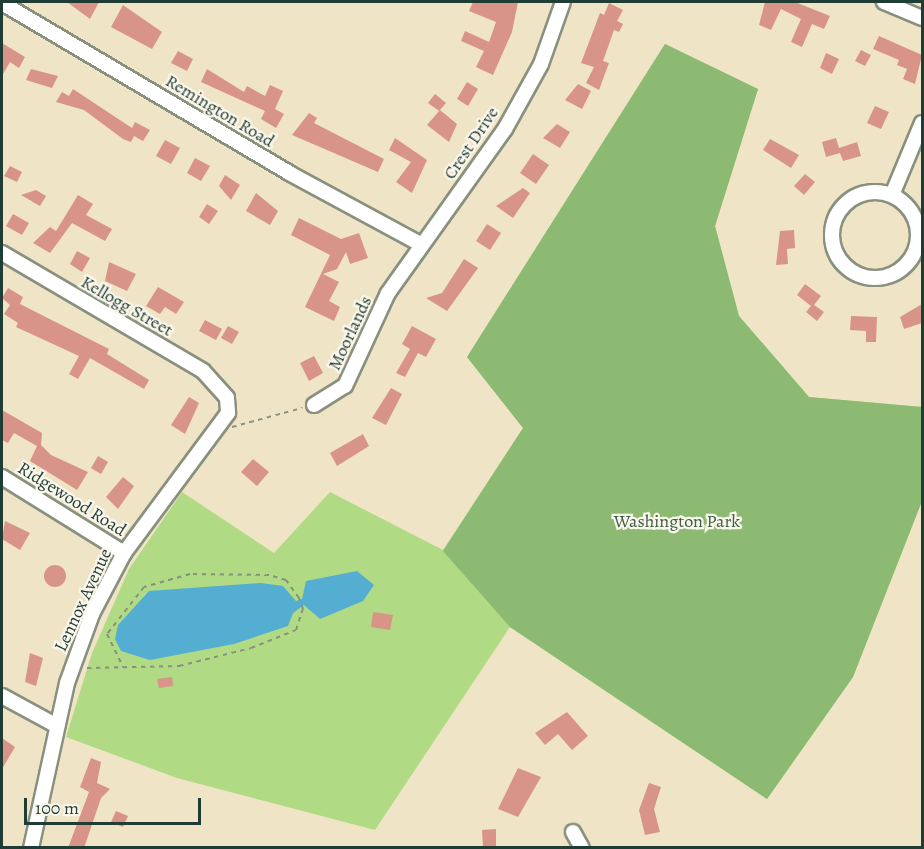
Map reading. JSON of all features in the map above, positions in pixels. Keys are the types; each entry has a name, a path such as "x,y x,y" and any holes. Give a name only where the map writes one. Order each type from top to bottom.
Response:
{"street":[{"name":"Crest Drive","path":"388,293 523,97 563,2"},
{"path":"884,2 922,18"},
{"name":"Remington Road","path":"2,3 289,173 422,244"},
{"path":"892,195 922,123"},
{"path":"892,195 914,216 917,245 901,270 873,278 858,275 838,258 835,219 853,198 892,195"},
{"name":"Kellogg Street","path":"2,253 204,371 227,398"},
{"name":"Moorlands","path":"314,405 345,386 388,293"},
{"name":"Lennox Avenue","path":"31,848 72,665 124,553 223,428 227,398"},
{"name":"Ridgewood Road","path":"2,477 124,553"},
{"path":"2,696 57,726"},
{"path":"573,832 582,848"}],"path":[{"path":"244,425 314,405"},
{"path":"72,665 123,667 179,666 278,639 299,625 300,598 286,580 269,575 190,574 144,587 107,634 123,667"}],"green space":[{"name":"Washington Park","path":"665,44 758,89 715,226 739,316 809,397 922,407 922,501 853,677 767,799 510,627 375,830 177,778 66,737 92,653 129,569 182,492 274,553 330,492 443,550 523,428 467,357"},
{"name":"Washington Park","path":"665,44 758,89 715,226 739,316 809,397 922,407 922,501 853,677 767,799 510,627 443,551 523,428 467,357"}],"water":[{"path":"357,571 374,585 363,601 320,619 304,605 293,613 288,626 234,644 150,660 121,651 115,639 118,625 149,591 261,583 283,586 296,601 302,599 306,581"}],"building":[{"path":"67,2 99,2 90,19"},
{"path":"473,2 518,2 512,32 493,75 476,67 484,51 461,41 465,31 489,42 496,22 469,11"},
{"path":"765,2 795,2 830,16 824,29 812,24 802,47 791,42 801,19 781,9 771,30 759,25"},
{"path":"609,3 623,10 617,21 623,24 619,32 614,30 603,61 609,63 599,90 586,83 594,67 581,63 600,13 604,15"},
{"path":"123,5 162,32 152,49 111,27"},
{"path":"879,36 922,55 915,84 903,79 907,69 897,65 899,60 873,49"},
{"path":"2,43 25,57 19,68 10,62 2,76"},
{"path":"861,50 871,55 865,66 855,61"},
{"path":"178,51 193,59 187,71 171,63"},
{"path":"826,53 839,59 832,74 820,68"},
{"path":"31,69 58,76 52,88 26,80"},
{"path":"207,69 244,92 247,86 265,96 270,85 283,91 275,109 284,114 276,128 261,119 265,111 201,82"},
{"path":"467,82 478,89 468,106 457,99"},
{"path":"578,84 591,91 582,109 565,100"},
{"path":"73,89 132,128 135,122 150,130 143,141 134,136 131,142 123,139 84,110 56,102 62,92 69,96"},
{"path":"435,94 446,103 439,111 428,103"},
{"path":"875,106 889,112 881,129 867,123"},
{"path":"440,110 457,124 449,142 427,125"},
{"path":"309,113 317,118 314,123 384,159 378,172 292,135"},
{"path":"557,124 570,132 560,148 543,138"},
{"path":"395,138 427,160 412,193 396,182 411,162 389,150"},
{"path":"836,138 839,148 857,142 861,156 843,161 840,153 826,157 822,142"},
{"path":"770,139 799,155 791,168 763,150"},
{"path":"165,140 180,148 171,164 156,156"},
{"path":"533,154 549,165 536,184 520,173"},
{"path":"195,158 210,166 201,181 187,173"},
{"path":"10,166 22,172 17,182 4,176"},
{"path":"805,174 815,182 804,195 794,186"},
{"path":"225,175 240,185 231,200 219,186"},
{"path":"523,188 530,193 513,218 496,206"},
{"path":"36,190 46,196 40,206 21,195"},
{"path":"256,193 278,211 270,225 246,211"},
{"path":"78,195 93,204 86,215 112,229 105,241 72,223 50,253 33,243 50,227 56,231"},
{"path":"207,204 218,211 209,224 199,217"},
{"path":"13,214 29,223 22,235 6,226"},
{"path":"299,218 341,239 359,233 368,258 350,264 346,252 337,269 323,274 339,282 329,301 340,307 334,321 305,307 330,255 291,235"},
{"path":"487,224 501,233 490,250 476,241"},
{"path":"794,230 795,248 787,249 788,264 776,265 780,231"},
{"path":"77,251 90,258 82,272 70,264"},
{"path":"464,259 478,268 447,311 426,298 442,293"},
{"path":"109,262 136,274 127,291 105,281"},
{"path":"805,284 821,296 814,305 824,312 817,321 806,312 811,306 797,295"},
{"path":"158,287 184,302 176,314 165,307 160,314 146,306"},
{"path":"8,288 23,297 20,304 109,349 107,354 149,380 144,389 90,358 78,379 69,374 79,356 16,327 18,323 4,314 10,305 2,298"},
{"path":"922,304 922,323 904,329 900,317"},
{"path":"851,316 877,317 876,342 866,342 866,331 850,330"},
{"path":"205,320 222,329 216,340 199,331"},
{"path":"228,326 239,332 232,344 221,338"},
{"path":"412,326 436,339 426,357 418,353 405,377 396,373 410,349 402,344"},
{"path":"314,356 323,373 309,381 300,363"},
{"path":"391,388 402,394 386,425 372,418"},
{"path":"189,397 199,403 185,434 171,425"},
{"path":"2,410 42,433 41,445 51,455 88,472 77,490 30,461 37,446 14,433 8,443 2,440"},
{"path":"363,434 369,446 337,466 330,453"},
{"path":"98,456 108,462 101,474 91,468"},
{"path":"253,459 269,472 257,486 241,472"},
{"path":"123,477 134,486 118,509 106,497"},
{"path":"5,521 30,533 20,550 2,539"},
{"path":"55,565 63,568 66,576 63,584 55,587 47,584 44,576 47,568"},
{"path":"373,612 393,615 390,630 371,627"},
{"path":"30,653 43,658 36,686 25,682"},
{"path":"172,677 173,686 159,688 157,679"},
{"path":"567,712 588,736 572,750 558,734 545,745 535,733"},
{"path":"2,738 15,747 2,769"},
{"path":"91,758 101,762 97,783 110,789 101,798 84,848 68,848 89,792 80,787"},
{"path":"518,768 541,777 518,817 498,809"},
{"path":"649,783 661,787 654,809 660,832 645,835 639,810"},
{"path":"116,811 128,816 123,827 111,822"},
{"path":"496,829 496,848 483,848 482,830"}]}
